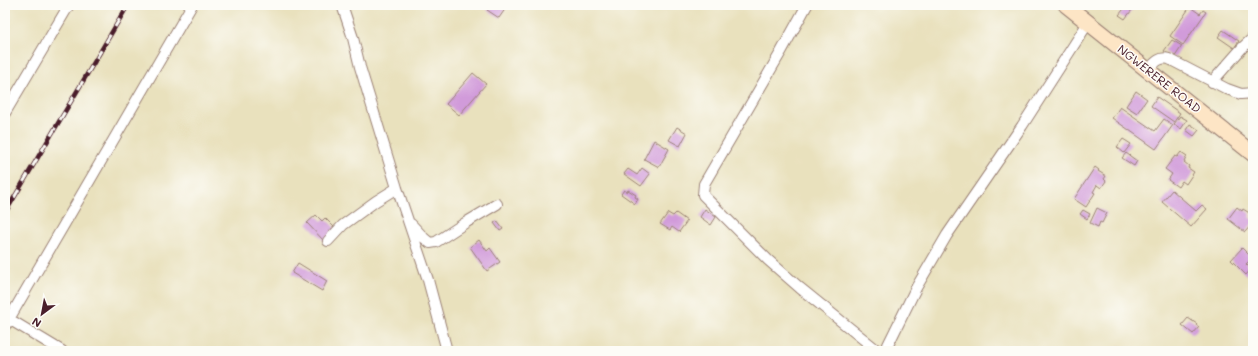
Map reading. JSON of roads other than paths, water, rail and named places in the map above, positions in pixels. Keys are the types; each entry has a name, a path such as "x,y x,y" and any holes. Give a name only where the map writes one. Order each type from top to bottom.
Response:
{"main road":[{"name":"NGWERERE ROAD","path":"1066,5 1253,154"}],"street":[{"path":"5,113 69,5"},
{"path":"62,351 7,322 192,5"},
{"path":"342,5 397,188 428,280 447,351"},
{"path":"807,5 704,184 703,195 768,260 878,351"},
{"path":"885,351 916,288 947,235 1022,126 1088,23"},
{"path":"1212,82 1242,48 1253,38"},
{"path":"1148,70 1159,59 1168,59 1227,90 1241,94 1253,93"},
{"path":"328,241 343,225 397,188"},
{"path":"406,215 414,228 430,243 436,242 497,204"}],"railway":[{"path":"5,213 128,5"}]}
